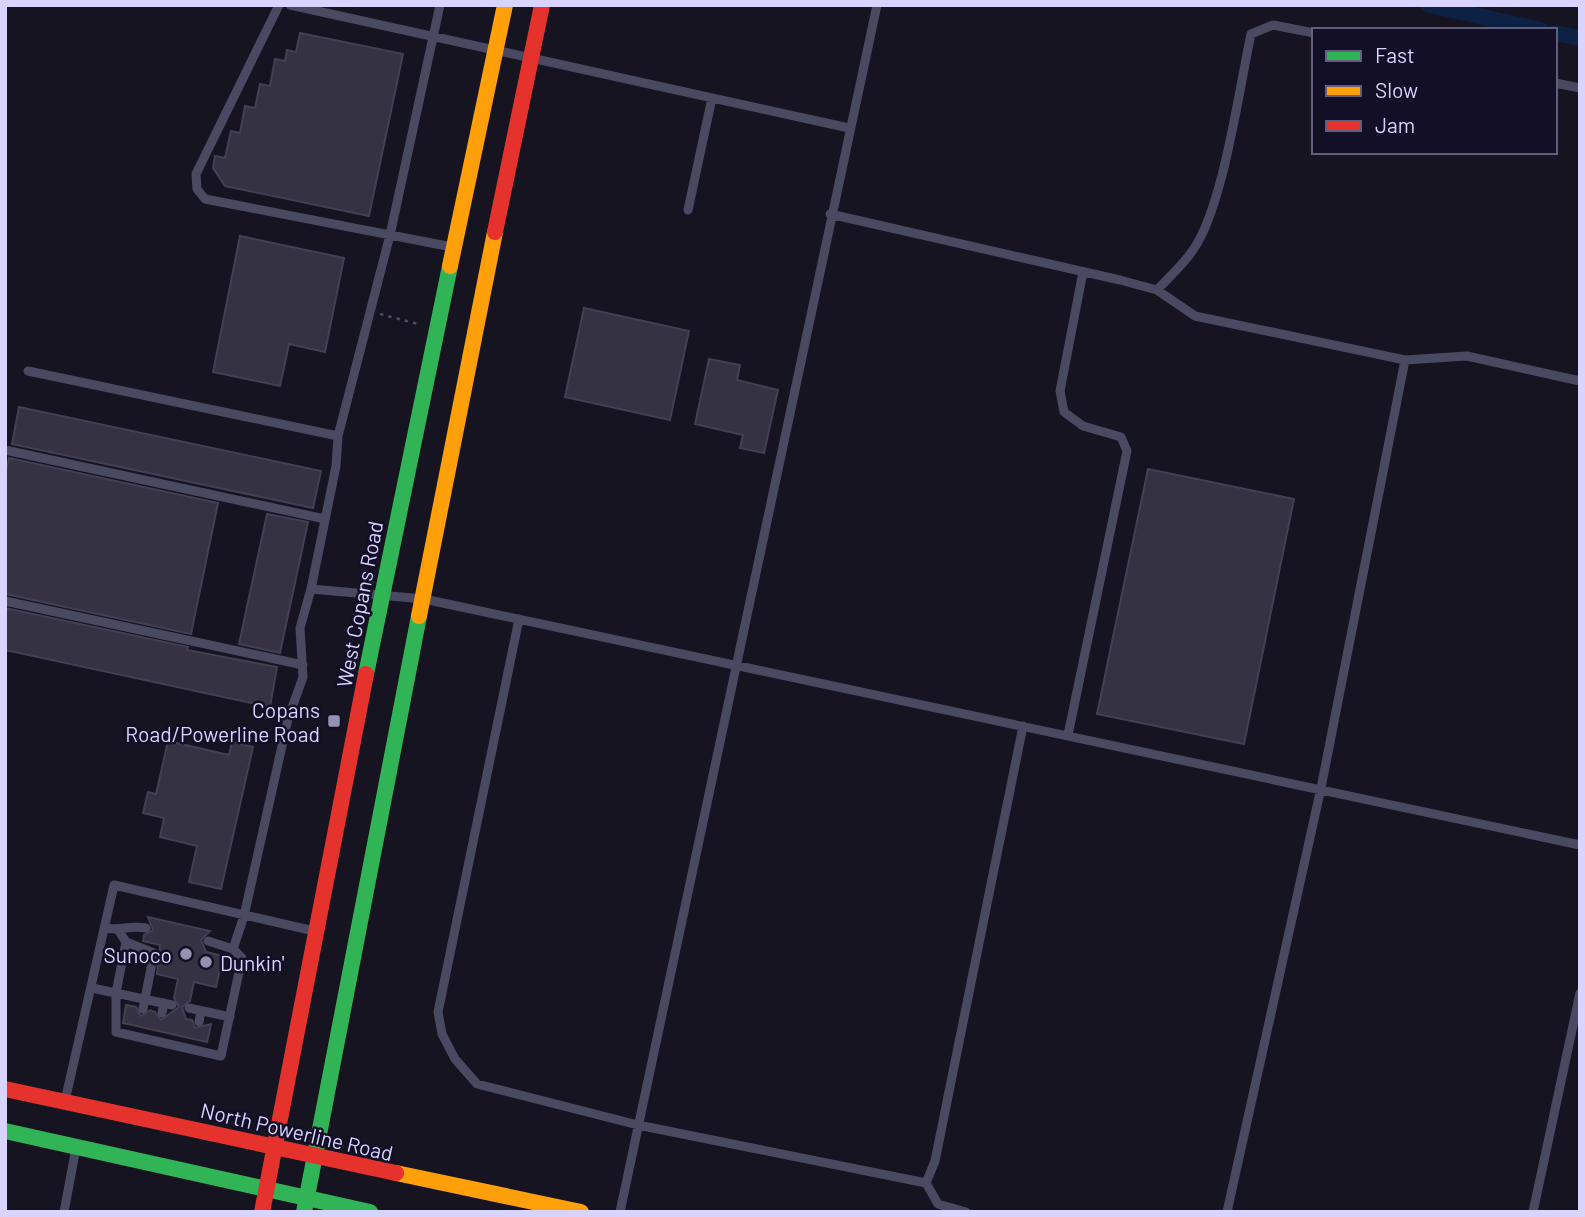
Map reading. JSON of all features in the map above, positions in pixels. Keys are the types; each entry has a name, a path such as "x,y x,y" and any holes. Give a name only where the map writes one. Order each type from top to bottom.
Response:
{"main road":[{"name":"West Copans Road","path":"261,1212 381,597 505,5"},
{"path":"306,1205 472,343 542,5"},
{"name":"North Powerline Road","path":"5,1089 275,1146 316,1158 580,1212"},
{"path":"5,1131 266,1188 306,1205 370,1212"}],"lane":[{"path":"278,5 196,174 197,189 205,199 454,248"},
{"path":"290,5 849,128"},
{"path":"233,949 244,916 288,719 300,693 303,665 300,628 311,589 336,466 338,436 390,235 440,5"},
{"path":"620,1212 830,214 877,5"},
{"path":"1157,290 1193,250 1206,227 1217,191 1251,34 1273,25 1312,33"},
{"path":"1557,83 1580,88"},
{"path":"688,211 712,98"},
{"path":"830,214 1157,290 1195,316 1405,360 1467,356 1580,381"},
{"path":"1068,736 1127,451 1121,437 1083,426 1064,412 1060,391 1083,272"},
{"path":"1227,1212 1321,788 1405,360"},
{"path":"28,371 338,436"},
{"path":"5,450 325,519"},
{"path":"311,589 424,599 1580,845"},
{"path":"5,601 303,665"},
{"path":"519,619 438,1012 442,1034 455,1059 477,1084 639,1125 926,1183 938,1205 966,1212"},
{"path":"926,1183 935,1161 1023,726"},
{"path":"65,1102 114,885 316,932"},
{"path":"106,928 119,931 130,925 146,928"},
{"path":"119,931 126,942 154,953 144,1004"},
{"path":"126,942 116,993 116,1032 138,1032 156,1042 221,1056 242,958 233,949 208,941"},
{"path":"92,988 116,993 144,1004 168,1004 162,1013"},
{"path":"1533,1212 1580,993"},
{"path":"189,1008 230,1017"},
{"path":"199,1022 201,1011"},
{"path":"156,1042 158,1031"},
{"path":"171,1045 174,1034"},
{"path":"193,1050 195,1039"},
{"path":"64,1212 76,1147"}],"path":[{"path":"376,313 418,324"}],"building":[{"path":"300,33 403,54 369,216 225,186 213,168 215,156 225,158 231,131 240,133 245,106 255,108 260,84 270,86 275,59 285,61 287,50 296,52"},
{"path":"240,236 344,258 325,352 289,344 280,386 213,372"},
{"path":"584,308 689,331 670,420 565,397"},
{"path":"709,359 740,365 737,380 778,390 764,453 740,448 743,435 695,424"},
{"path":"19,407 321,471 313,508 12,444"},
{"path":"9,458 218,503 191,634 5,594 5,476"},
{"path":"1148,469 1294,499 1244,744 1097,714"},
{"path":"267,514 308,522 280,653 239,644"},
{"path":"5,608 188,647 187,650 277,667 270,707 5,650"},
{"path":"168,741 229,755 232,742 253,747 221,889 189,882 197,846 160,837 164,818 143,813 148,792 156,794"},
{"name":"Sunoco","path":"148,917 210,931 201,940 206,952 223,956 216,987 194,982 190,1001 182,1007 186,1019 192,1020 195,1028 211,1024 207,1042 123,1023 126,1005 136,1007 141,1016 150,1010 155,1012 161,1020 179,1007 174,998 178,979 157,974 160,945 143,941 144,935 153,930"}],"waterway":[{"path":"1429,5 1532,28"},
{"path":"1557,33 1580,38"}],"traffic: fast":[{"path":"366,674 450,266"},
{"path":"304,1212 419,616"},
{"path":"5,1131 370,1212"}],"traffic: slow":[{"path":"450,266 505,5"},
{"path":"419,616 495,232"},
{"path":"396,1173 581,1212"}],"traffic: jam":[{"path":"495,232 542,5"},
{"path":"262,1212 366,674"},
{"path":"5,1089 396,1173"}],"place":[{"name":"Copans Road/Powerline Road","path":"334,721"},
{"name":"Sunoco","path":"186,954"},
{"name":"Dunkin'","path":"206,962"}]}
